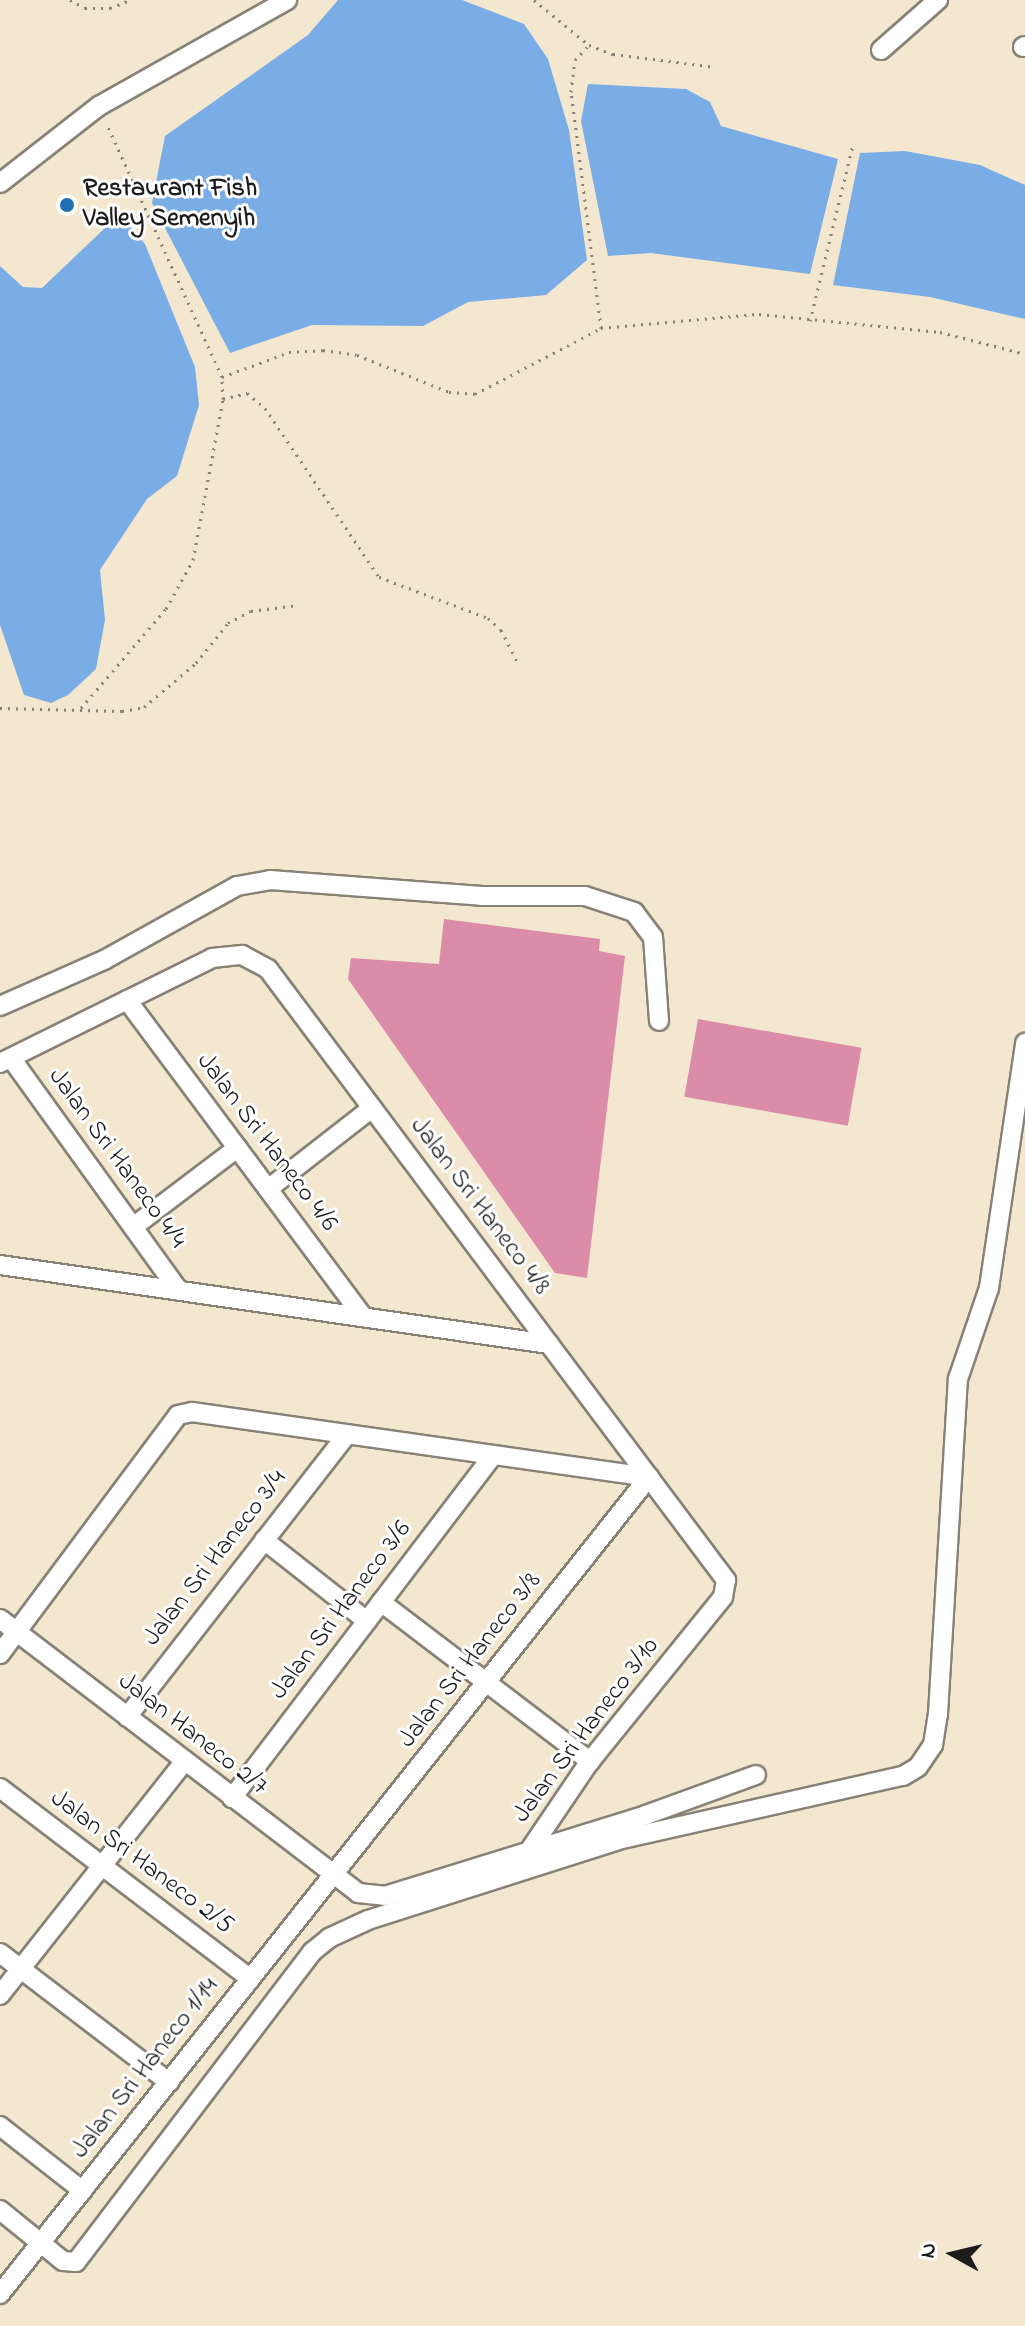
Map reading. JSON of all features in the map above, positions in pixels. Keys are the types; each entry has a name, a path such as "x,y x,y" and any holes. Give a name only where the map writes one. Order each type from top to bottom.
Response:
{"street":[{"path":"0,183 99,106 287,0"},
{"path":"881,50 938,0"},
{"path":"0,1006 104,960 237,886 270,880 481,896 585,896 634,912 653,937 659,1021"},
{"name":"Jalan Sri Haneco 4/8","path":"127,1000 212,958 242,955 268,969 649,1477"},
{"path":"5,1061 127,1000"},
{"name":"Jalan Sri Haneco 4/6","path":"127,1000 363,1317"},
{"path":"0,2210 63,2261 76,2262 312,1952 329,1938 368,1920 618,1840 903,1776 918,1767 933,1745 938,1714 958,1379 982,1321 1025,1043"},
{"name":"Jalan Sri Haneco 4/4","path":"5,1061 179,1291"},
{"path":"268,1189 372,1108"},
{"path":"133,1227 237,1148"},
{"path":"1006,1174 1025,1177"},
{"path":"0,1265 549,1344"},
{"path":"0,1654 178,1415 192,1412 649,1477"},
{"name":"Jalan Sri Haneco 3/4","path":"127,1717 347,1434"},
{"name":"Jalan Sri Haneco 3/6","path":"232,1798 493,1455"},
{"name":"Jalan Sri Haneco 3/8","path":"335,1878 649,1477"},
{"name":"Jalan Sri Haneco 3/10","path":"335,1878 358,1893 385,1896 531,1848 590,1761 723,1597 726,1580 649,1477"},
{"path":"264,1540 367,1621"},
{"path":"381,1602 590,1761"},
{"name":"Jalan Haneco 2/7","path":"0,1619 335,1878"},
{"path":"0,1995 184,1762"},
{"path":"531,1848 646,1815 756,1775"},
{"name":"Jalan Sri Haneco 2/5","path":"0,1788 251,1979"},
{"name":"Jalan Sri Haneco 1/14","path":"0,2294 335,1878"},
{"path":"0,1953 169,2082"},
{"path":"0,2126 83,2191"}],"path":[{"path":"70,0 85,8 110,8 130,0"},
{"path":"534,0 589,45 613,54 715,67"},
{"path":"589,45 575,60 571,92 601,328"},
{"path":"81,708 166,609 193,560 223,399 222,377 99,106"},
{"path":"810,321 853,144"},
{"path":"222,377 289,352 323,350 357,355 449,392 475,394 601,328 759,314 940,332 1025,354"},
{"path":"223,399 247,393 265,408 379,577 488,618 501,630 519,665"},
{"path":"0,708 144,707 196,663 228,623 251,611 298,605"}],"water":[{"path":"338,0 462,0 524,24 548,59 569,130 587,260 546,295 468,302 423,326 312,325 230,353 152,203 165,136 308,35"},
{"path":"588,84 686,89 710,102 721,126 838,159 810,274 651,253 608,256 581,121"},
{"path":"905,151 980,165 1025,185 1025,319 930,297 833,285 860,153"},
{"path":"126,222 145,244 195,367 199,405 177,476 147,499 100,570 105,620 96,669 68,695 51,703 24,695 0,625 0,266 23,287 42,288 106,227"}],"building":[{"path":"444,919 600,939 599,951 625,956 587,1278 555,1273 348,979 351,958 439,964"},
{"path":"698,1019 861,1048 848,1126 684,1097"}],"place":[{"name":"Restaurant Fish Valley Semenyih","path":"67,205"}]}
